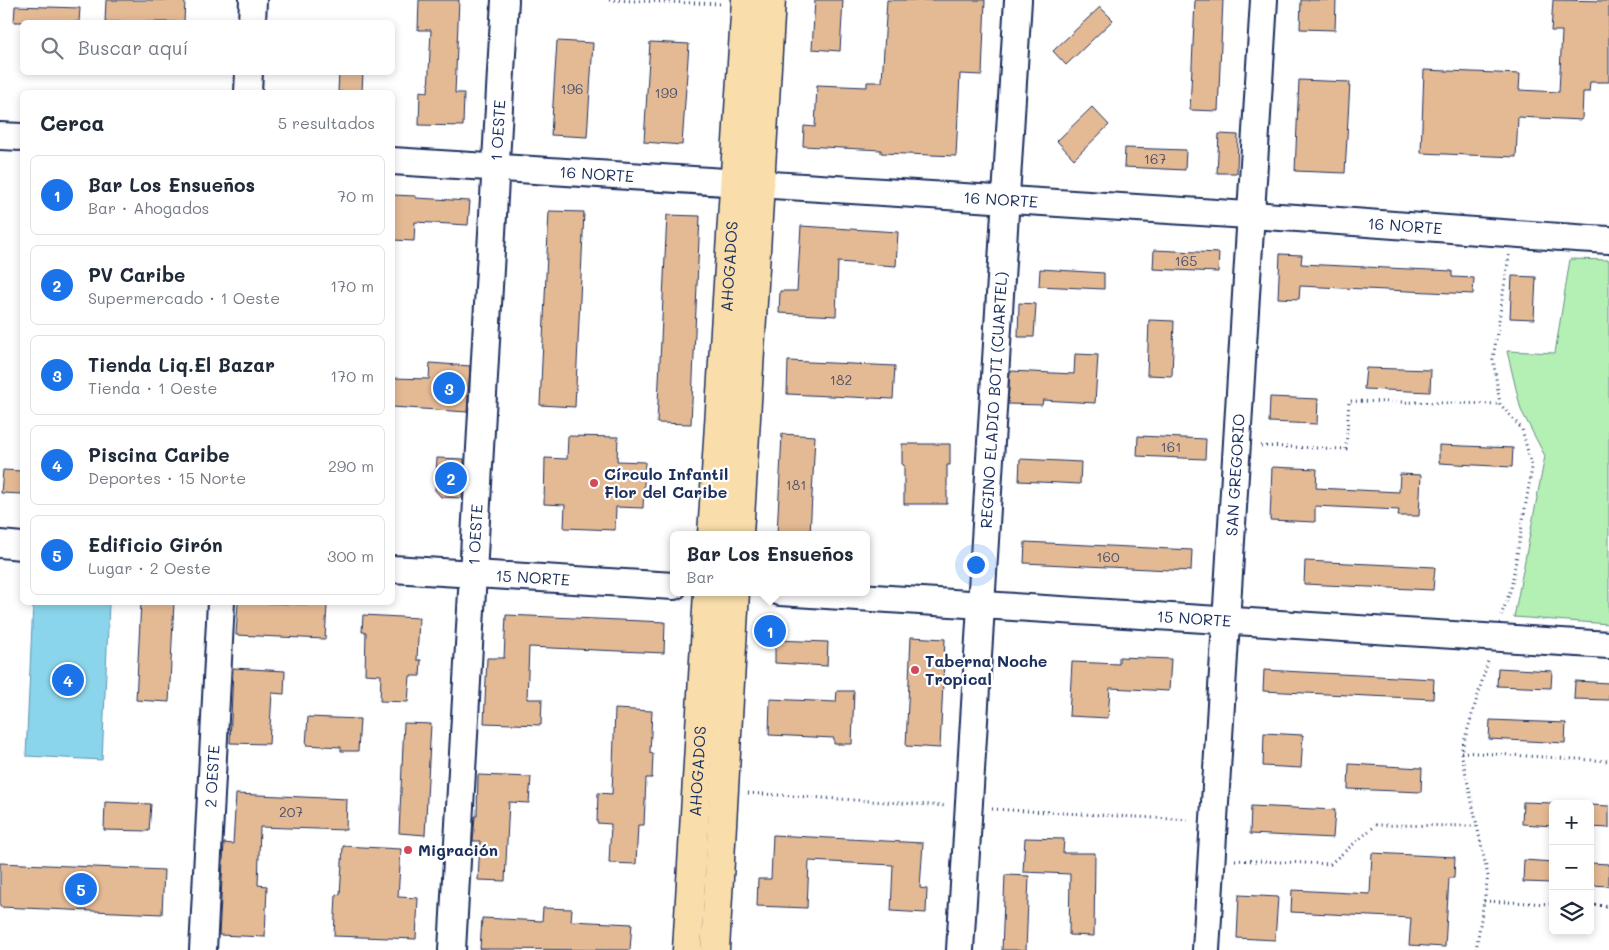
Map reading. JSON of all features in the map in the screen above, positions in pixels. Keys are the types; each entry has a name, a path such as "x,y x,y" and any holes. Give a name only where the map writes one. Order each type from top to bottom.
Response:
{"main road":[{"name":"AHOGADOS","path":"739,531 747,184 754,2"},
{"name":"AHOGADOS","path":"712,531 747,184"},
{"name":"AHOGADOS","path":"687,950 708,596"},
{"name":"AHOGADOS","path":"715,950 735,596"}],"street":[{"path":"252,20 253,0"},
{"name":"1 OESTE","path":"452,950 504,0"},
{"name":"REGINO ELADIO BOTI (CUARTEL)","path":"960,950 1018,0"},
{"name":"SAN GREGORIO","path":"1206,950 1264,0"},
{"path":"248,90 249,75"},
{"path":"0,136 20,137"},
{"name":"16 NORTE","path":"395,161 1252,215 1512,235 1609,240"},
{"path":"0,544 20,546"},
{"name":"15 NORTE","path":"395,568 670,586"},
{"name":"15 NORTE","path":"842,596 1609,645"},
{"name":"2 OESTE","path":"203,950 222,605"}],"path":[{"path":"608,0 754,2"},
{"path":"1476,950 1488,876 1461,752 1494,638 1511,589 1532,468 1522,429 1500,404 1493,358 1512,235"},
{"path":"1236,446 1346,449 1349,401 1500,404"},
{"path":"1461,752 1609,761"},
{"path":"1212,859 1330,864 1376,825 1476,826"},
{"path":"1484,901 1549,904"},
{"path":"1594,906 1609,906"}],"green space":[{"path":"1570,259 1609,260 1609,624 1514,617 1545,456 1521,410 1507,351 1555,353"}],"water":[{"path":"33,605 109,605 102,760 26,756"}],"building":[{"path":"106,0 185,0 184,20 105,20"},
{"path":"419,0 459,0 455,93 464,93 463,126 419,125 420,91 428,92 431,30 418,30"},
{"path":"815,0 843,0 840,51 812,49"},
{"path":"887,0 985,0 982,75 960,74 956,156 881,153 881,150 803,146 804,126 815,127 817,85 867,87 867,82 882,82"},
{"path":"1195,0 1223,0 1218,111 1190,110"},
{"path":"1301,0 1336,0 1335,30 1300,29"},
{"path":"1553,0 1609,1 1609,82 1590,82 1589,92 1583,92 1582,120 1518,117 1516,157 1421,153 1424,70 1520,74 1519,90 1559,92 1562,31 1551,31"},
{"path":"15,6 80,8 79,20 20,20 20,22 14,22"},
{"path":"1100,7 1113,20 1066,65 1053,51"},
{"path":"557,41 593,43 587,137 551,135"},
{"path":"650,42 689,44 682,145 644,142"},
{"path":"339,75 363,75 362,90 338,90"},
{"path":"1299,80 1350,82 1345,173 1295,171"},
{"path":"1092,107 1109,125 1074,159 1057,141"},
{"path":"1219,134 1238,135 1237,173 1217,173"},
{"path":"1125,148 1186,150 1185,170 1124,167"},
{"path":"395,195 470,201 468,225 415,222 414,241 395,240"},
{"path":"549,211 584,212 575,407 540,405"},
{"path":"667,215 700,216 691,424 657,423"},
{"path":"801,226 898,232 896,266 838,262 836,316 779,313 780,291 797,291"},
{"path":"1154,250 1219,253 1218,272 1153,269"},
{"path":"1280,254 1302,255 1301,264 1452,271 1452,277 1474,278 1473,294 1300,286 1299,299 1278,298"},
{"path":"1040,269 1104,273 1104,289 1039,286"},
{"path":"1512,276 1536,277 1534,319 1510,318"},
{"path":"1019,303 1036,304 1034,337 1018,337"},
{"path":"1149,320 1174,321 1172,376 1147,375"},
{"path":"1075,354 1098,355 1095,403 1043,400 1042,405 1008,404 1010,371 1074,374"},
{"path":"788,361 895,366 893,399 787,394"},
{"path":"430,363 470,366 467,412 395,407 395,378 429,379"},
{"path":"1366,368 1431,370 1430,392 1364,389"},
{"path":"1270,397 1318,399 1317,424 1269,422"},
{"path":"782,434 815,436 810,531 777,531"},
{"name":"Círculo Infantil Flor del Caribe","path":"568,436 618,437 617,461 645,462 643,508 616,507 615,530 564,528 565,505 544,504 545,458 567,459"},
{"path":"1138,436 1206,439 1205,459 1137,456"},
{"path":"902,444 950,444 950,465 947,465 947,504 904,504"},
{"path":"1439,445 1513,448 1512,467 1439,463"},
{"path":"437,458 464,459 462,498 441,497 435,490"},
{"path":"1020,459 1081,462 1080,484 1019,481"},
{"path":"1272,467 1317,469 1316,488 1399,492 1400,474 1421,475 1419,516 1398,516 1399,510 1315,506 1315,522 1270,520"},
{"path":"3,470 20,471 20,494 1,493"},
{"path":"1025,542 1192,550 1191,571 1024,563"},
{"path":"1305,561 1435,567 1433,590 1304,584"},
{"path":"141,605 174,605 169,702 136,700"},
{"path":"238,605 327,605 325,639 236,635"},
{"path":"363,615 419,618 417,660 421,660 420,676 410,676 408,702 380,701 381,675 365,674 366,632 362,632"},
{"path":"506,615 665,622 664,653 529,647 527,699 542,699 541,725 484,723 487,658 504,658"},
{"path":"911,637 945,639 940,748 906,746"},
{"path":"775,640 828,642 827,666 775,663"},
{"path":"1119,657 1171,659 1169,691 1110,688 1108,718 1069,716 1072,662 1119,664"},
{"path":"233,668 285,671 284,694 272,693 269,744 230,743"},
{"path":"1498,668 1552,671 1551,688 1497,686"},
{"path":"1264,670 1434,679 1433,699 1263,691"},
{"path":"1575,681 1609,683 1609,700 1574,699"},
{"path":"837,691 854,691 852,744 834,744 834,738 769,735 770,699 836,702"},
{"path":"615,709 652,711 650,753 653,754 652,778 646,778 644,825 638,825 636,864 609,863 611,824 597,823 598,793 612,794"},
{"path":"308,717 360,719 358,751 341,751 341,747 306,745"},
{"path":"1490,720 1566,723 1565,743 1489,739"},
{"path":"404,723 431,724 425,835 399,833"},
{"path":"1264,733 1303,735 1301,768 1263,766"},
{"path":"1349,764 1422,768 1421,792 1348,789"},
{"path":"478,775 531,777 529,803 509,802 505,881 478,880 480,841 473,841 475,816 477,816"},
{"path":"236,794 347,799 346,830 260,827 258,885 267,886 265,937 219,935 224,843 233,844"},
{"path":"105,802 151,804 149,831 104,830"},
{"path":"1523,802 1549,803 1549,826 1522,824"},
{"path":"1594,805 1609,806 1609,828 1594,827"},
{"path":"1251,806 1335,810 1333,838 1250,834"},
{"path":"773,835 923,843 920,888 927,889 926,913 891,911 893,865 809,861 807,908 757,906 758,879 771,879"},
{"path":"1025,838 1064,839 1063,853 1095,853 1094,936 1069,935 1070,874 1023,872"},
{"path":"343,846 401,849 398,897 418,898 416,939 334,936 336,894 340,895"},
{"path":"1372,853 1455,857 1454,878 1449,878 1445,947 1409,945 1411,918 1291,912 1292,890 1370,894"},
{"path":"1524,860 1549,862 1549,883 1523,882"},
{"path":"0,863 164,870 162,914 0,907"},
{"path":"1594,863 1609,864 1609,886 1594,885"},
{"path":"1005,875 1029,876 1026,950 1002,950"},
{"path":"1239,895 1278,897 1275,940 1237,938"},
{"path":"543,908 572,909 571,921 632,924 630,950 480,949 482,918 542,921"}],"place":[{"name":"Tienda Liq.El Bazar","path":"449,388"},
{"name":"PV Caribe","path":"451,478"},
{"name":"Círculo Infantil Flor del Caribe","path":"594,483"},
{"name":"Bar Los Ensueños","path":"770,631"},
{"name":"Taberna Noche Tropical","path":"915,670"},
{"name":"Piscina Caribe","path":"68,680"},
{"name":"Migración","path":"408,850"},
{"name":"Edificio Girón","path":"81,889"}]}
